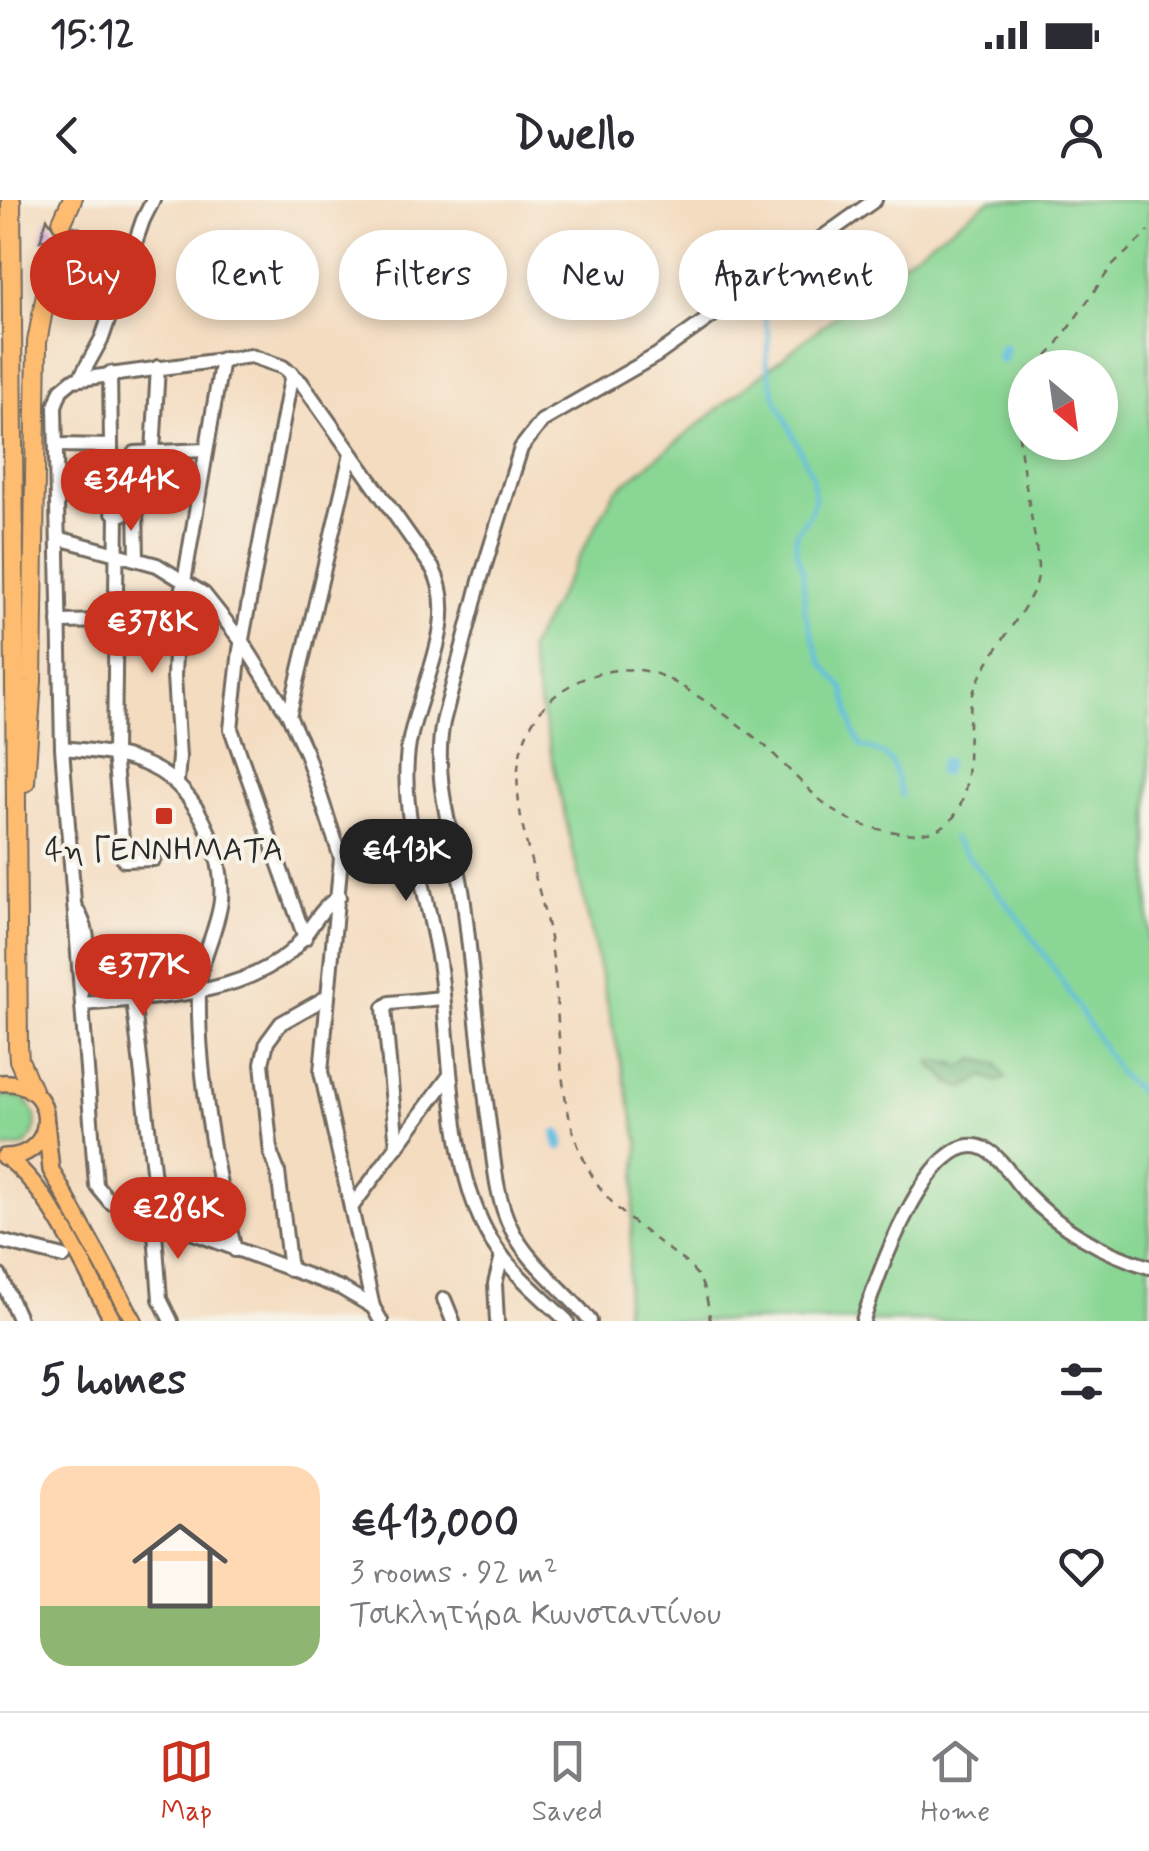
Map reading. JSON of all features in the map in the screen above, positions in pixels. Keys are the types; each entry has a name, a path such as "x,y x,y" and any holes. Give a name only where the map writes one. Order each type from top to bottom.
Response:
{"highway":[{"path":"11,200 18,1046 19,1060 32,1090"},
{"path":"62,222 72,200"},
{"path":"15,831 24,793 32,681 37,342 41,320"}],"main road":[{"path":"0,1082 32,1090 45,1110 51,1170 134,1321"},
{"path":"3,1157 16,1157 33,1148 40,1141 46,1122"},
{"path":"3,1157 21,1168 40,1191 112,1321"}],"street":[{"path":"153,200 102,338 74,381 57,397 56,406 62,748 93,1177 104,1198 156,1221 341,1288 372,1307"},
{"path":"590,1321 512,1232 500,1194 463,897 440,783 443,722 490,548 521,448 531,432 542,421 706,322 875,200"},
{"path":"74,381 158,367 262,358 292,373 438,579 444,597 443,621 413,720 406,774 465,1172 482,1222 502,1256 568,1321"},
{"path":"176,782 176,628 222,360"},
{"path":"153,452 158,367"},
{"path":"110,373 112,511 135,513"},
{"path":"292,373 242,643 231,730 305,938"},
{"path":"56,445 135,452 206,450"},
{"path":"135,452 137,559"},
{"path":"289,716 351,454"},
{"path":"117,514 114,752 124,860 154,859"},
{"path":"58,538 137,559 184,580 213,603 289,716 306,753 340,848 340,898 322,1072 372,1307 381,1321"},
{"path":"60,622 176,628"},
{"path":"62,748 114,752 142,763 176,782 189,795 205,825 220,870 220,905 200,976 205,1077 219,1188 235,1250"},
{"path":"82,1004 199,991 267,967 305,938 319,914 340,898"},
{"path":"290,1270 278,1172 270,1154 262,1063 267,1042 281,1024 327,998"},
{"path":"397,1146 384,1008 390,1003 442,998"},
{"path":"133,999 156,1221 160,1299 169,1318"},
{"path":"351,1208 450,1075"},
{"path":"862,1321 880,1266 902,1222 946,1154 962,1146 990,1151 1054,1219 1124,1260 1149,1267"},
{"path":"0,1241 64,1257"},
{"path":"497,1321 495,1284 502,1256"},
{"path":"0,1276 20,1321"},
{"path":"444,1299 453,1321"}],"path":[{"path":"1054,350 1105,275 1149,230"},
{"path":"710,1321 697,1275 603,1194 572,1127 562,1082 551,942 518,792 524,740 545,703 576,682 622,669 647,671 663,676 740,727 844,819 912,834 928,833 943,826 953,818 964,789 969,710 974,691 984,667 1037,584 1023,460"}],"green space":[{"path":"990,200 1149,200 1149,1321 624,1321 639,1144 528,651 615,491 830,320 908,320 908,258","holes":["952,1062 961,1067 997,1064 997,1081 984,1076 949,1084 943,1074 933,1069"]},
{"path":"976,1059 997,1064 1006,1079 997,1081 984,1076 962,1088 929,1062 961,1067"},
{"path":"0,1095 23,1098 35,1116 33,1134 25,1146 0,1149"}],"building":[{"path":"47,218 55,230 43,230"}],"waterway":[{"path":"765,320 769,337 766,362 776,399 812,475 815,499 796,532 805,612 821,662 844,689 861,746 887,758 902,796"},
{"path":"1002,358 1004,349"},
{"path":"942,771 945,763"},
{"path":"953,838 1019,918 1120,1075 1149,1100"},
{"path":"558,1135 560,1145"}],"place":[{"name":"4η ΓΕΝΝΗΜΑΤΑ","path":"164,816"}]}
